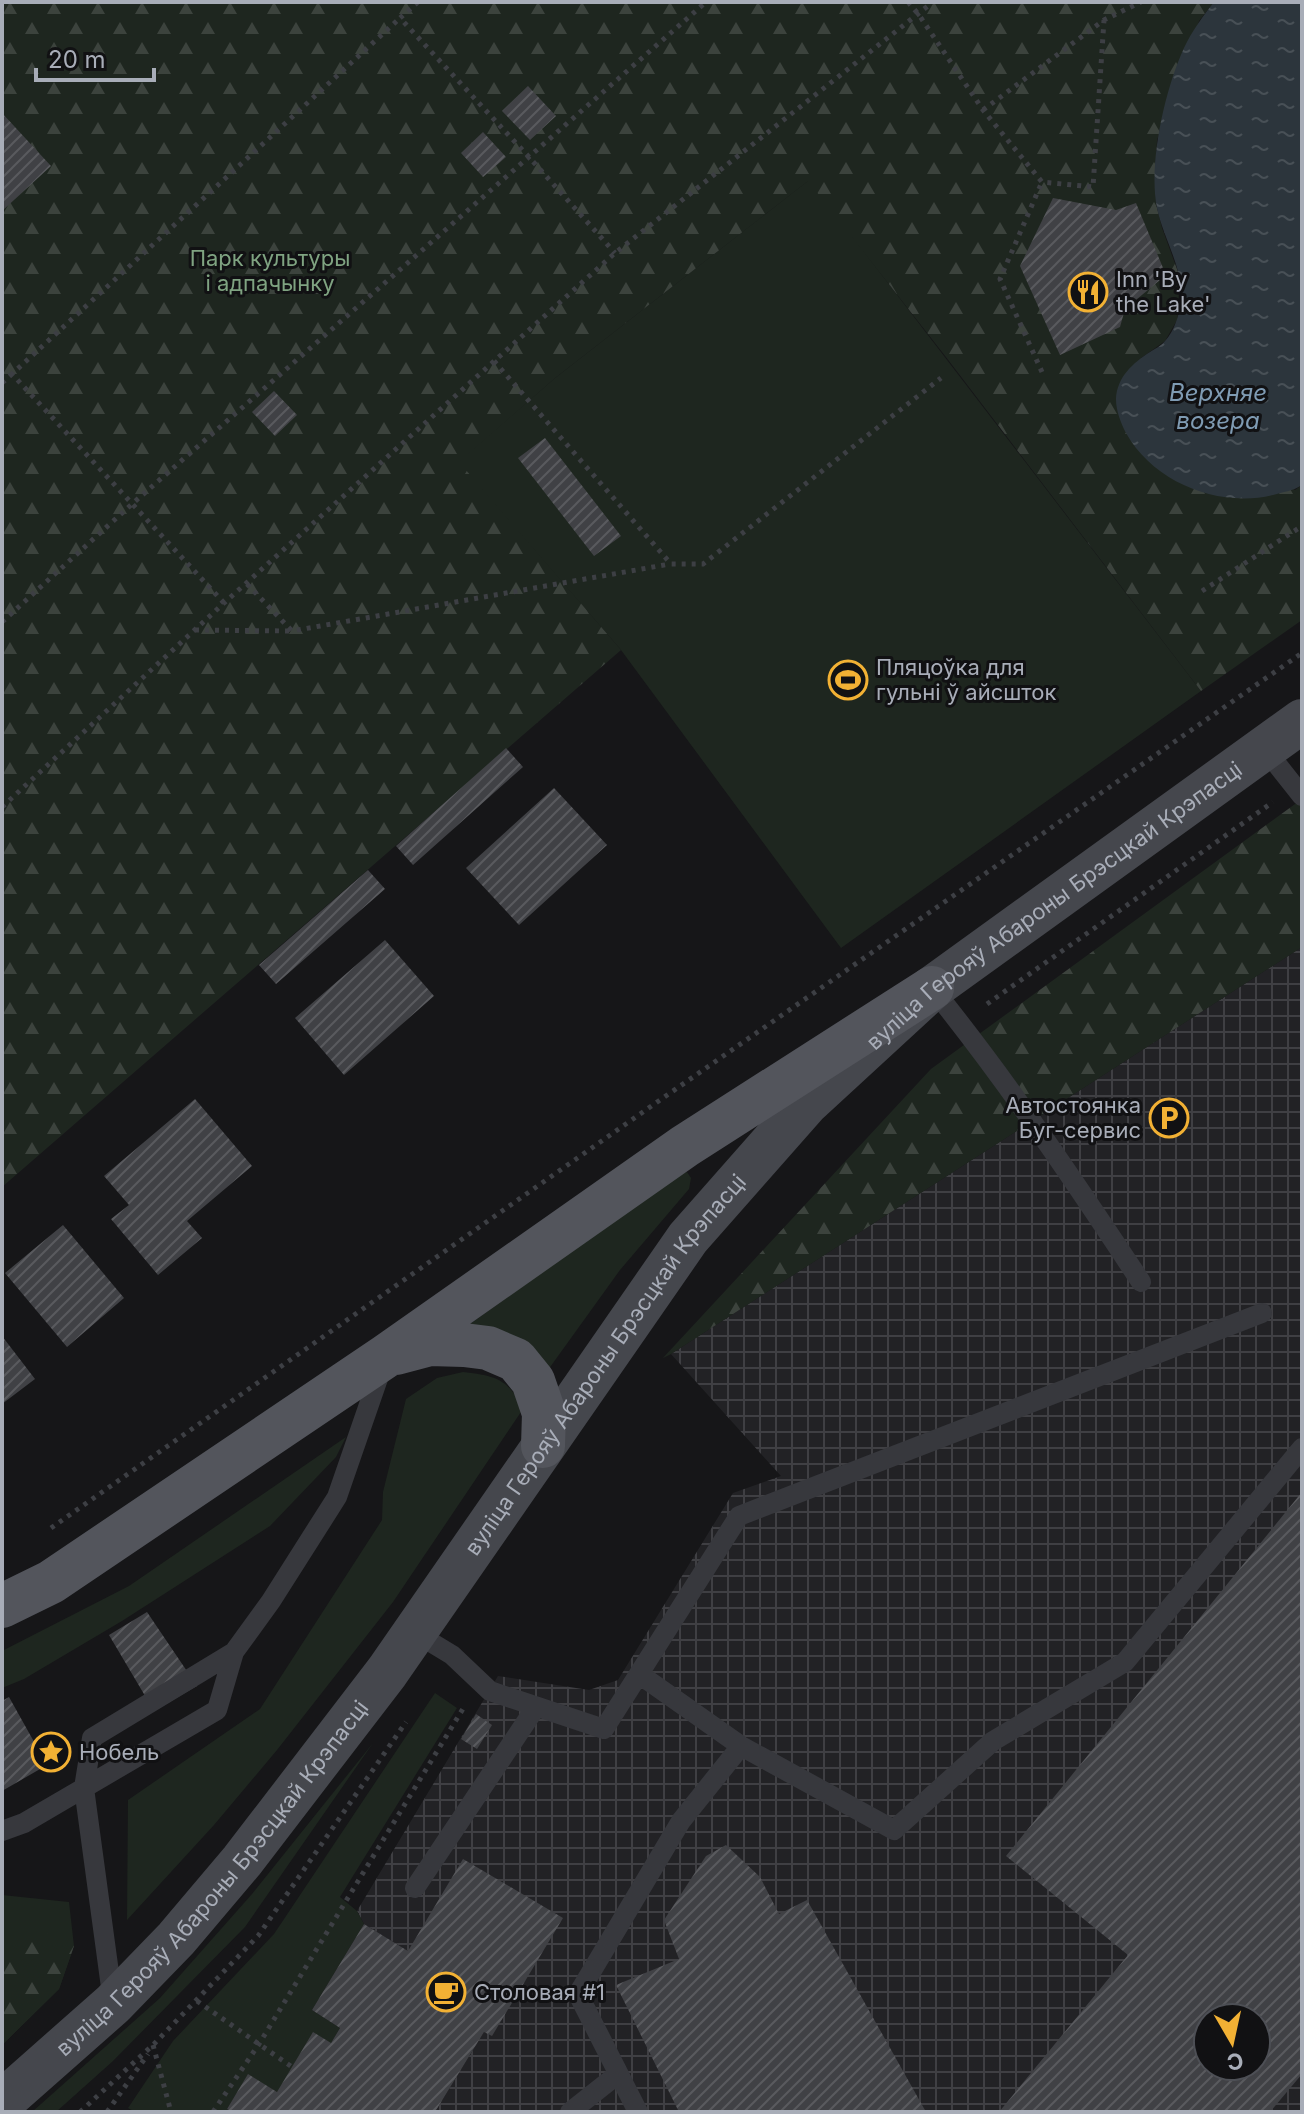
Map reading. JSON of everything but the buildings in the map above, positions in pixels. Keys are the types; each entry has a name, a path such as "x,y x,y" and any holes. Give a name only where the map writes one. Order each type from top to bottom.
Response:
{"main road":[{"name":"вуліца Герояў Абароны Брэсцкай Крэпасці","path":"2,2102 113,2004 176,1939 242,1861 387,1672 688,1238 807,1103 932,988 1302,721"},
{"path":"2,1606 51,1582 386,1356 685,1146 932,988"},
{"path":"386,1356 430,1344 464,1345 488,1348 516,1360 533,1381 544,1413 543,1446"}],"lane":[{"path":"1264,748 1299,791"},
{"path":"932,988 1075,1182 1141,1282"},
{"path":"414,1632 452,1655 490,1691 604,1729 739,1516 1262,1313"},
{"path":"2,1831 24,1823 217,1710 234,1652 271,1601 337,1497 386,1356"},
{"path":"639,1674 741,1746 894,1830 993,1741 1125,1662 1302,1448"},
{"path":"113,2004 84,1788 92,1738 234,1652"},
{"path":"415,1888 536,1707"},
{"path":"638,2112 578,1994 681,1821 741,1746"},
{"path":"570,2112 618,2074"}],"path":[{"path":"2,383 418,2"},
{"path":"2,622 132,504 706,2"},
{"path":"908,2 983,110 1042,182 1093,187 1104,20"},
{"path":"2,807 224,603 615,253 933,2"},
{"path":"983,110 1104,20 1141,2"},
{"path":"400,18 615,253"},
{"path":"1042,182 1000,279 1042,372"},
{"path":"494,361 671,564"},
{"path":"12,374 224,603"},
{"path":"195,630 292,631 671,564 703,564 941,378"},
{"path":"1202,591 1302,526"},
{"path":"247,584 292,631"},
{"path":"41,1535 1302,653"},
{"path":"960,1023 1299,791"},
{"path":"213,2112 259,2044 464,1707 432,1683 452,1655"},
{"path":"80,2112 154,2044 258,1936 406,1721"},
{"path":"197,2001 292,2067"},
{"path":"107,2112 154,2044"},
{"path":"154,2044 171,2112"}],"shaded area":[{"path":"1302,947 1302,2112 435,2112 484,2032 408,1951 364,1924 357,1911 498,1676 589,1690 618,1680 733,1493 781,1476 671,1354"}],"green space":[{"name":"Парк культуры і адпачынку","path":"2,2 1214,2 1199,21 1157,140 1156,204 1178,272 1181,295 1177,320 1165,341 1141,358 1295,490 1302,485 1302,620 1201,691 808,181 555,378 459,462 621,650 2,1187"},
{"path":"809,180 1201,691 841,948 621,650 458,462 555,378"},
{"path":"1302,799 1302,947 663,1358 931,1069"},
{"path":"687,1172 691,1178 689,1189 620,1270 548,1370 463,1329 679,1174"},
{"path":"463,1372 499,1380 512,1391 523,1409 393,1602 277,1750 127,1920 128,1800 260,1709 382,1520 383,1492 406,1399 437,1378"},
{"path":"346,1437 336,1457 270,1526 122,1621 24,1679 2,1688 2,1651 129,1586"},
{"path":"435,1693 457,1708 340,1897 357,1911 364,1924 312,2010 340,2028 331,2043 277,2092 248,2075 227,2109 232,2112 135,2112 128,2108 173,2041 274,1934"},
{"path":"373,1743 245,1927 113,2061 56,2112 32,2112 160,1998 252,1894"},
{"path":"2,1895 69,1902 74,1946 59,1989 2,2045"},
{"path":"43,1932 74,1946 59,1989 2,2045 2,1954"}],"water":[{"name":"Верхняе возера","path":"1214,2 1302,2 1302,485 1252,498 1231,498 1190,488 1153,466 1138,451 1124,429 1116,403 1119,384 1127,371 1164,342 1179,314 1179,274 1157,208 1157,149 1170,84 1177,65 1191,36"}],"place":[{"name":"Inn 'By the Lake'","path":"1088,292"},
{"name":"Пляцоўка для гульні ў айсшток","path":"848,680"},
{"name":"Автостоянка Буг-сервис","path":"1169,1118"},
{"name":"Нобель","path":"51,1752"},
{"name":"Столовая #1","path":"446,1992"}]}
